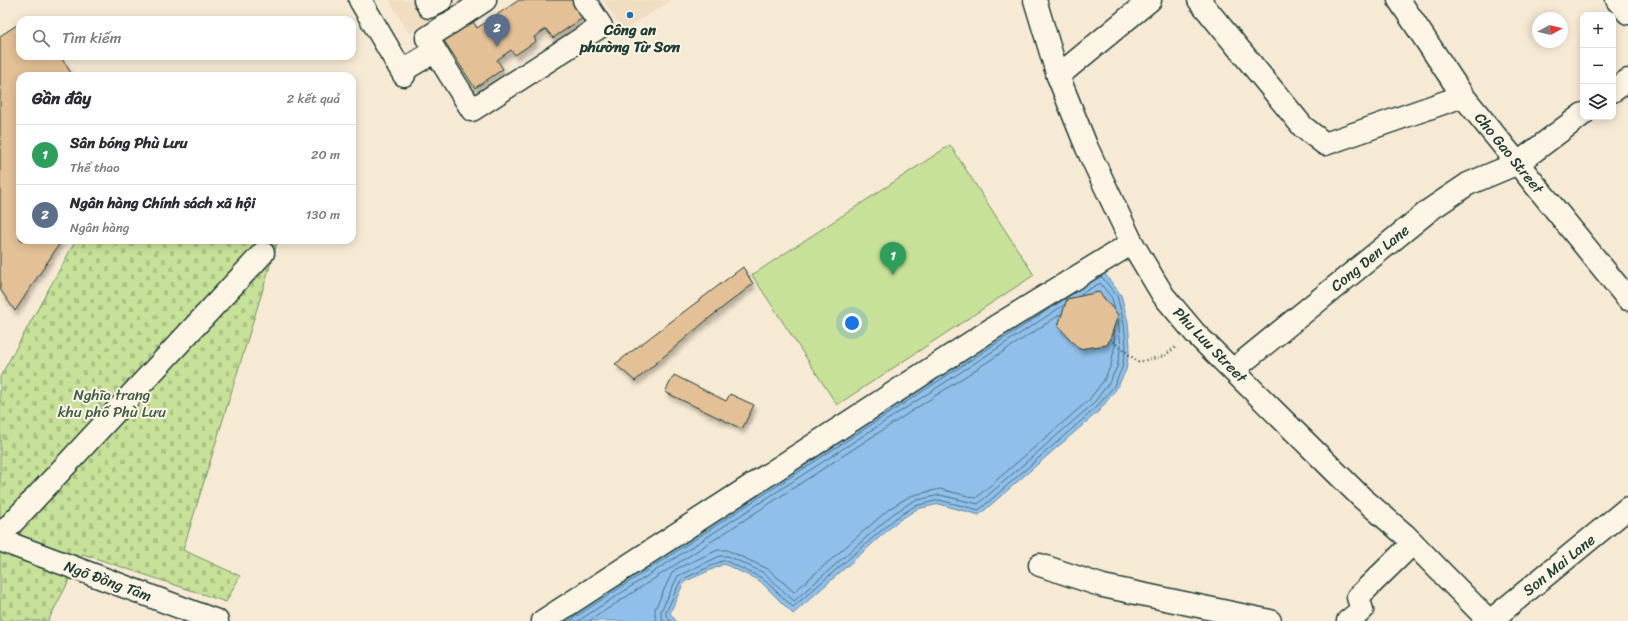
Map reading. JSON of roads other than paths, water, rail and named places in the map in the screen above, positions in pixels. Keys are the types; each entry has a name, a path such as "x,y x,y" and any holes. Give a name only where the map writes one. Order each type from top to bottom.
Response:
{"street":[{"path":"360,0 403,73 435,51"},
{"path":"425,0 429,7 441,0"},
{"path":"485,0 427,38 472,110 601,26 584,0"},
{"name":"Phu Luu Street","path":"1035,0 1058,76 1087,148 1132,243 1163,295 1196,333 1361,497 1413,543 1489,621"},
{"path":"1058,76 1150,0"},
{"path":"1199,0 1303,127 1325,144 1463,96"},
{"name":"Cho Gao Street","path":"1399,0 1463,96 1628,299"},
{"path":"1617,0 1628,13"},
{"path":"1616,90 1628,80"},
{"name":"Cong Den Lane","path":"1233,370 1430,209 1468,184 1518,163 1580,116"},
{"path":"543,621 995,327 1132,243"},
{"path":"0,536 263,253"},
{"name":"Son Mai Lane","path":"1489,621 1628,508"},
{"name":"Ngõ Đồng Tâm","path":"0,540 216,621"},
{"path":"1348,621 1362,610 1358,597 1413,543"},
{"path":"1040,565 1103,586 1270,621"}],"water":[{"path":"1102,270 1121,295 1128,322 1130,346 1126,370 1117,388 1099,411 979,515 939,504 917,509 898,521 793,614 760,581 724,564 684,582 670,613 676,621 562,621"}],"place":[{"name":"Công an phường Từ Sơn","path":"630,15"},
{"name":"Ngân hàng Chính sách xã hội","path":"497,47"},
{"name":"Sân bóng Phù Lưu","path":"893,275"}],"park label":[{"name":"Nghĩa trang khu phố Phù Lưu","path":"112,404"}]}
